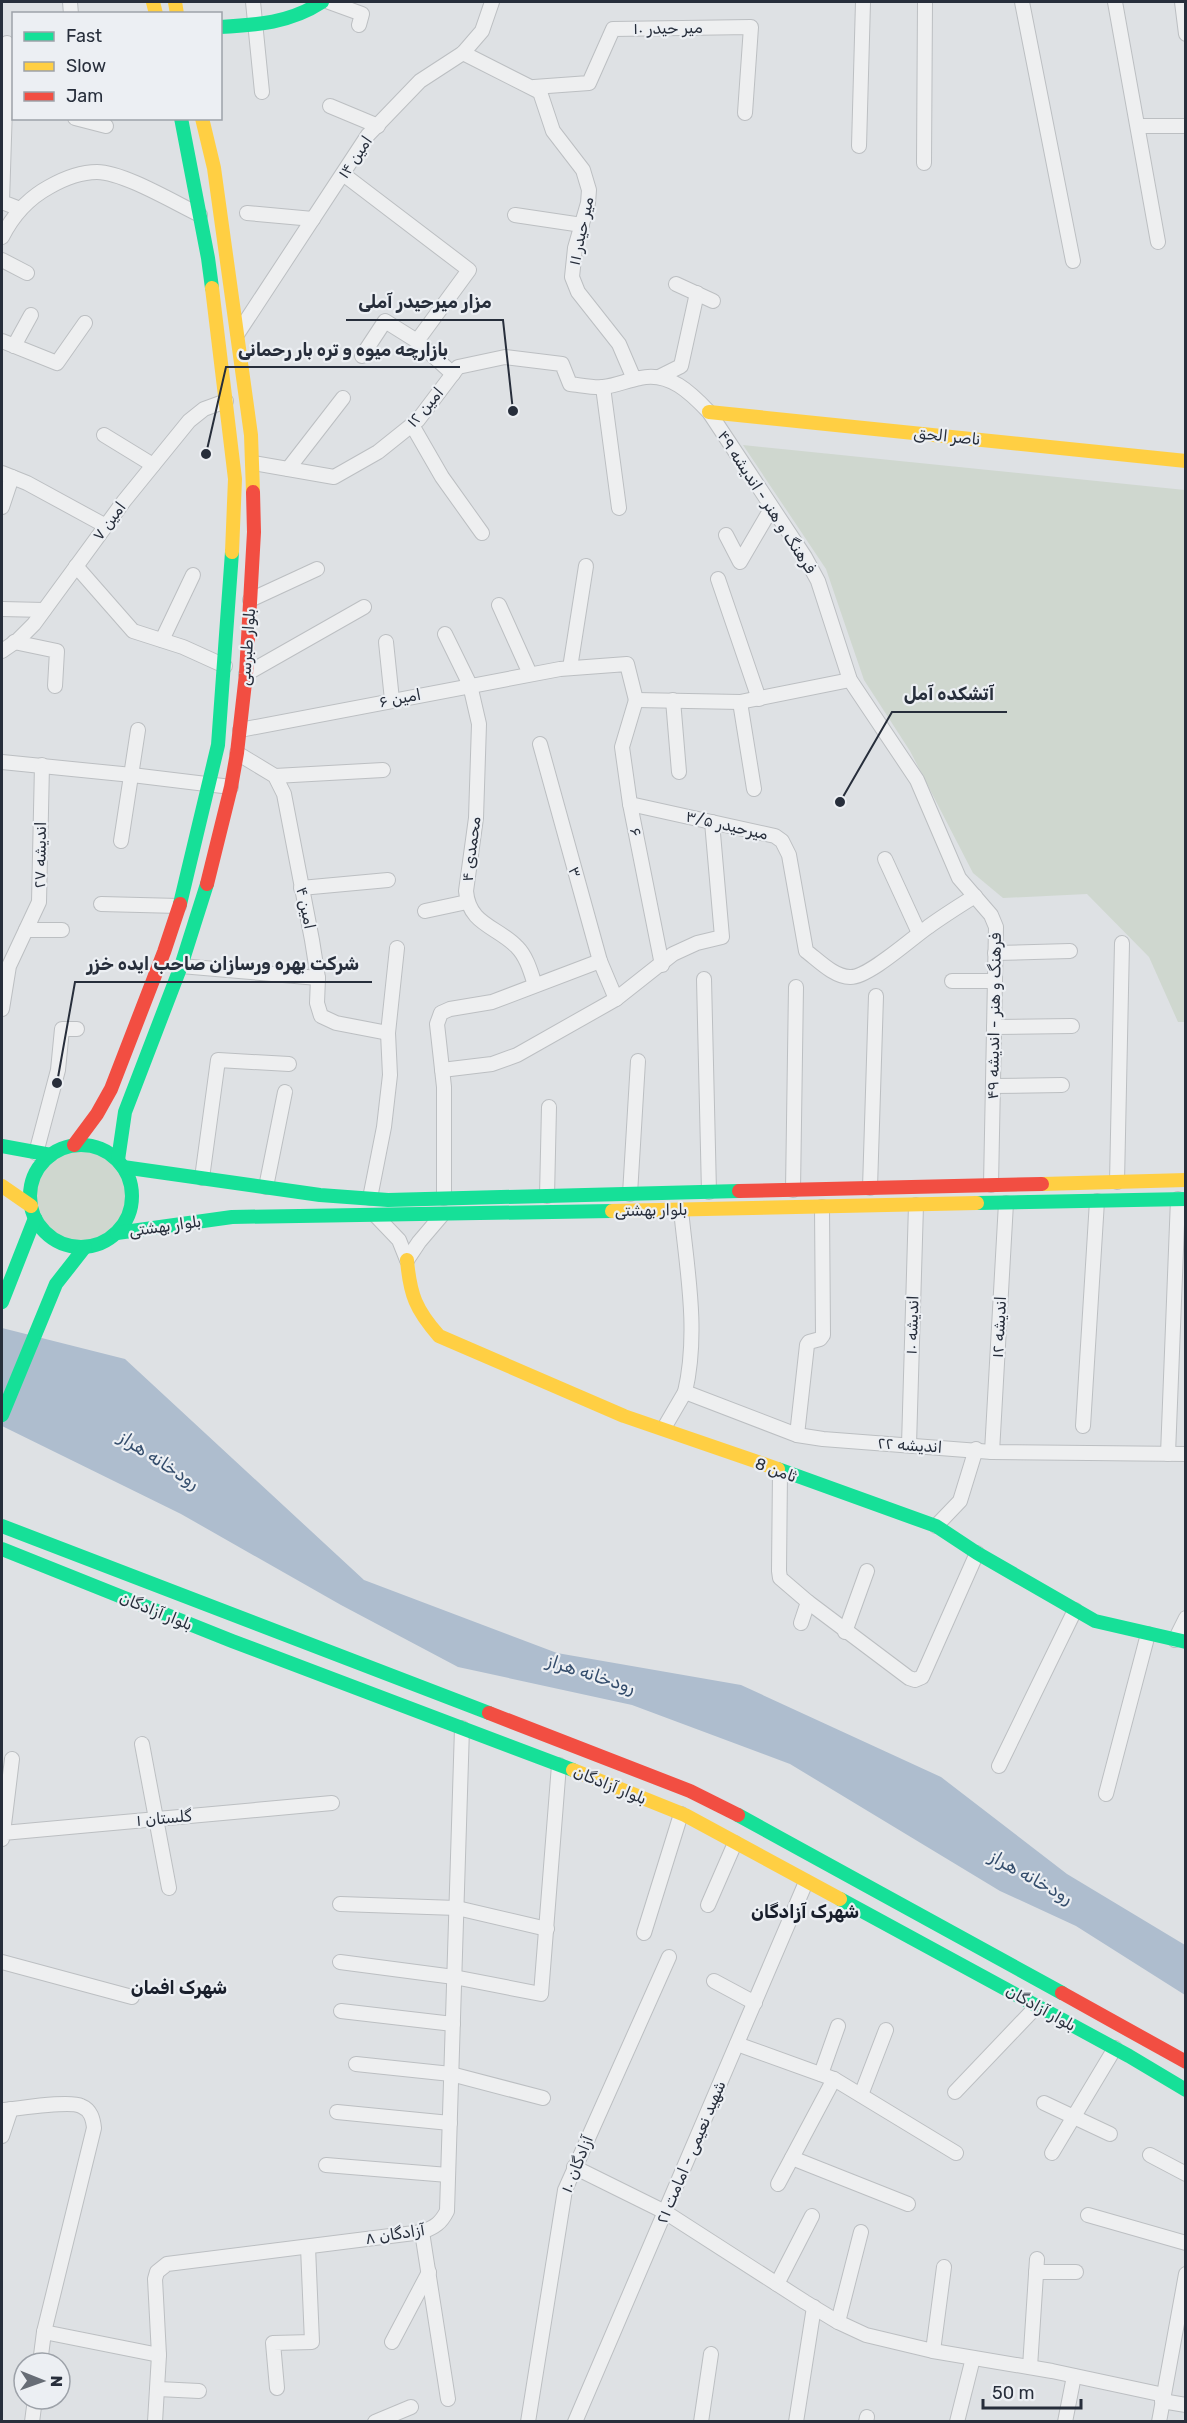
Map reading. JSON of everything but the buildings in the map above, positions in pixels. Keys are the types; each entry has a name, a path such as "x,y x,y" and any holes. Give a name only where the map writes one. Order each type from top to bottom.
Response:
{"main road":[{"path":"222,27 256,25 296,17 307,13 322,2"},
{"name":"بلوار طبرسی","path":"74,1145 97,1114 111,1089 164,952 179,906 218,745 234,531 235,478 217,324 200,215 181,120"},
{"name":"بلوار طبرسی","path":"121,1164 125,1112 181,966 207,884 231,787 246,674 254,532 251,435 214,168 202,120"},
{"name":"ناصر الحق","path":"709,411 1185,461"},
{"path":"2,1186 33,1212 44,1231 56,1240 70,1246 85,1247 97,1245 117,1233 126,1222 131,1208 132,1194 130,1180 121,1164 98,1147 74,1145 51,1155 41,1165 34,1178 30,1192 33,1212 17,1267 2,1302"},
{"path":"2,1146 51,1155"},
{"name":"بلوار بهشتی","path":"121,1164 320,1195 370,1198 547,1196 1185,1180"},
{"path":"1117,1182 1117,1200"},
{"path":"1097,1183 1097,1201"},
{"name":"بلوار بهشتی","path":"117,1233 232,1217 442,1215 1182,1199"},
{"path":"2,1415 57,1284 85,1247"},
{"name":"ثامن 8","path":"407,1260 410,1294 421,1316 440,1336 624,1416 664,1428 780,1472 936,1526 977,1553 1095,1622 1180,1641"},
{"path":"2,1518 8,1528"},
{"name":"بلوار آزادگان","path":"8,1528 690,1791 798,1846 1185,2062"},
{"name":"بلوار آزادگان","path":"2,1549 241,1645 559,1765 681,1814 1115,2048 1185,2090"},
{"path":"241,1645 250,1621"},
{"path":"279,1659 286,1635"}],"street":[{"path":"253,2 262,92"},
{"path":"329,2 362,14 358,25"},
{"name":"امین ۱۴","path":"238,333 368,135 420,81 463,53 482,31 492,2"},
{"path":"859,146 863,2"},
{"path":"924,163 925,2"},
{"path":"1022,2 1073,261"},
{"path":"1115,2 1158,242"},
{"path":"1182,2 1185,34"},
{"name":"میر حیدر ۱۰","path":"534,87 588,83 613,29 751,27 745,113"},
{"path":"7,44 9,102 2,202 20,209"},
{"path":"463,53 534,87"},
{"name":"میر حیدر ۱۱","path":"534,87 543,99 553,131 587,178 590,190 575,248 572,278 578,291 619,344 634,379"},
{"path":"330,106 378,126"},
{"path":"83,120 106,126"},
{"path":"1138,126 1185,126"},
{"path":"2,237 11,219 33,196 78,174 99,172 120,177 200,215"},
{"path":"343,174 469,270 417,340"},
{"path":"247,213 313,219"},
{"path":"516,215 582,225"},
{"path":"2,260 27,273"},
{"path":"676,284 713,301"},
{"path":"659,377 681,366 697,293"},
{"path":"31,315 8,344 57,363 85,323"},
{"path":"362,356 385,321 417,340 453,374"},
{"name":"امین ۱۲","path":"253,463 334,477 378,452 412,425 458,367 505,357 562,364 570,384 603,387 634,379 659,377"},
{"name":"فرهنگ و هنر - اندیشه ۴۹","path":"659,377 676,383 692,394 709,411 771,509 805,557 818,581 849,680 917,780 959,878 991,915 996,927 991,1185"},
{"path":"603,387 618,508"},
{"path":"288,469 342,398"},
{"name":"امین ۷","path":"2,651 34,624 106,525 189,422 204,409 226,401"},
{"path":"412,425 442,477 482,533"},
{"path":"104,435 153,465"},
{"path":"2,507 7,475 27,483 106,525"},
{"path":"726,535 740,562 771,509"},
{"path":"76,566 133,631 162,639 225,666"},
{"path":"565,669 586,566"},
{"path":"250,600 317,569"},
{"path":"162,639 193,575"},
{"path":"718,579 759,699"},
{"path":"499,604 530,674"},
{"path":"246,674 364,607"},
{"path":"2,609 44,610"},
{"name":"محمدی ۴","path":"446,634 470,685 479,724 476,818 466,891 467,902 476,918 519,948 535,985"},
{"path":"15,642 57,651 56,686"},
{"path":"386,642 392,700"},
{"name":"امین ۶","path":"240,730 530,674 627,663 636,700"},
{"path":"636,700 740,702 849,680"},
{"name":"۶","path":"636,700 622,747 630,804 662,964"},
{"path":"673,700 679,772"},
{"path":"740,702 754,789"},
{"path":"121,841 138,730"},
{"name":"۳","path":"540,744 600,961 616,999"},
{"path":"237,753 275,776 383,770"},
{"path":"2,762 132,774 231,787"},
{"name":"اندیشه ۲۷","path":"2,1009 9,966 39,902 42,765"},
{"name":"امین ۴","path":"275,776 284,794 291,821 318,978 318,1010 326,1020 388,1033"},
{"name":"میرحیدر ۳/۵","path":"630,804 775,836 787,847 806,951 836,973 851,978 863,974 920,933"},
{"path":"442,1070 492,1064 517,1054 616,999 673,954 697,943 722,937 712,822"},
{"path":"885,859 920,933 975,896"},
{"path":"301,888 387,880"},
{"path":"425,911 467,902"},
{"path":"101,904 179,906"},
{"path":"26,930 62,930"},
{"path":"1117,1182 1122,943"},
{"path":"370,1198 390,1074 388,1033 397,948"},
{"path":"995,952 1070,951"},
{"path":"444,1198 442,1070 438,1018 444,1011 492,1002 600,961"},
{"path":"181,966 318,978"},
{"path":"704,979 709,1192"},
{"path":"952,981 995,981"},
{"path":"793,1190 796,987"},
{"path":"870,1188 876,996"},
{"path":"994,1027 1072,1026"},
{"path":"36,1153 58,1070 62,1029 77,1029"},
{"path":"202,1178 218,1060 289,1064"},
{"path":"630,1194 638,1061"},
{"path":"993,1086 1062,1085"},
{"path":"266,1187 285,1092"},
{"path":"547,1196 549,1107"},
{"path":"1168,1454 1182,1199"},
{"path":"1083,1426 1097,1201"},
{"name":"اندیشه ۱۲","path":"992,1452 1006,1203"},
{"name":"اندیشه ۱۰","path":"909,1445 916,1205"},
{"path":"797,1435 807,1345 808,1342 820,1339 823,1335 822,1207"},
{"path":"664,1428 685,1392 689,1375 692,1323 681,1210"},
{"path":"407,1260 442,1215"},
{"path":"376,1216 399,1240 407,1260"},
{"name":"اندیشه ۲۲","path":"685,1392 797,1435 823,1439 992,1452 1185,1454"},
{"path":"936,1526 960,1500 976,1449"},
{"path":"780,1472 780,1578 845,1632 909,1678 915,1680 922,1677 977,1553"},
{"path":"845,1632 867,1571"},
{"path":"801,1623 808,1602"},
{"path":"999,1766 1075,1610"},
{"path":"1180,1641 1185,1618"},
{"path":"1106,1794 1148,1634"},
{"name":"آزادگان ۸","path":"155,2421 159,2355 155,2279 167,2264 422,2232 438,2225 447,2211 462,1728"},
{"path":"142,1744 169,1888"},
{"path":"2,1836 12,1759"},
{"path":"340,1962 454,1977 541,1994 559,1765"},
{"name":"گلستان ۱","path":"2,1836 333,1803"},
{"path":"644,1933 681,1814"},
{"path":"708,1905 735,1843"},
{"name":"شهید نعیمی - امامت ۲۱","path":"575,2421 806,1882"},
{"path":"340,1905 456,1908 547,1929"},
{"name":"آزادگان ۱۰","path":"528,2421 565,2190 669,1957"},
{"path":"2,1962 132,1997"},
{"path":"714,1981 755,2003"},
{"path":"956,2092 1037,2006"},
{"path":"341,2011 453,2024"},
{"path":"778,2184 792,2158 827,2077 838,2026"},
{"path":"861,2095 886,2030"},
{"path":"737,2044 827,2077 956,2153"},
{"path":"1052,2153 1115,2048"},
{"path":"356,2064 451,2074 543,2098"},
{"path":"1044,2103 1110,2134"},
{"path":"2,2136 6,2110 75,2104 89,2110 93,2119 94,2128 44,2332 42,2351"},
{"path":"337,2112 450,2123"},
{"path":"1150,2155 1185,2174"},
{"path":"792,2158 908,2204"},
{"path":"326,2165 448,2175"},
{"path":"574,2167 665,2212 838,2322 881,2341 1074,2376 1185,2405"},
{"path":"1088,2215 1185,2243"},
{"path":"777,2284 812,2216"},
{"path":"422,2232 448,2399"},
{"path":"838,2322 861,2232"},
{"path":"277,2388 273,2343 312,2342 308,2247"},
{"path":"1030,2367 1036,2266 1076,2272"},
{"path":"933,2351 944,2267"},
{"path":"392,2342 429,2272"},
{"path":"1159,2421 1185,2274"},
{"path":"796,2421 814,2307"},
{"path":"44,2332 159,2355"},
{"path":"700,2421 711,2354"},
{"path":"957,2421 973,2358"},
{"path":"1065,2421 1074,2376"},
{"path":"158,2389 199,2391"},
{"path":"375,2421 411,2407"}],"shaded area":[{"path":"743,445 1185,490 1185,1022 1178,1022 1149,957 1087,894 1003,898 973,873 910,751 864,680 826,569"},
{"path":"81,1145 100,1149 117,1160 128,1177 132,1196 128,1215 117,1232 100,1243 81,1247 62,1243 45,1232 34,1215 30,1196 34,1177 45,1160 62,1149"}],"water":[{"name":"رودخانه هراز","path":"2,1328 125,1359 364,1580 557,1653 741,1685 941,1777 1067,1874 1185,1945 1185,1995 1076,1926 1000,1891 790,1764 632,1705 458,1667 341,1605 181,1514 2,1426"}],"traffic: fast":[{"path":"222,27 273,22 298,14 322,2"},
{"path":"181,120 212,288"},
{"path":"180,904 218,745 232,552"},
{"path":"118,1160 125,1112 181,966 207,884"},
{"path":"81,1145 100,1149 117,1160 128,1177 132,1196 128,1215 117,1232 100,1243 81,1247 62,1243 45,1232 34,1215 30,1196 34,1177 45,1160 62,1149 81,1145"},
{"path":"2,1146 51,1155"},
{"path":"123,1167 320,1195 388,1200 739,1191"},
{"path":"977,1203 1186,1199"},
{"path":"117,1233 232,1217 612,1211"},
{"path":"2,1302 35,1218"},
{"path":"2,1415 56,1284 85,1247"},
{"path":"778,1469 936,1526 977,1553 1095,1621 1186,1642"},
{"path":"2,1526 489,1713"},
{"path":"2,1549 232,1641 573,1770"},
{"path":"738,1815 1062,1993"},
{"path":"840,1899 1129,2056 1186,2090"}],"traffic: slow":[{"path":"153,2 156,12"},
{"path":"175,2 177,12"},
{"path":"202,120 214,168 251,435 253,492"},
{"path":"212,288 235,479 232,552"},
{"path":"709,412 1186,461"},
{"path":"1042,1184 1186,1180"},
{"path":"2,1186 31,1206"},
{"path":"612,1211 977,1203"},
{"path":"407,1260 412,1293 425,1318 439,1336 624,1416 778,1469"},
{"path":"573,1770 685,1815 840,1899"}],"traffic: jam":[{"path":"207,884 237,753 246,674 254,532 253,492"},
{"path":"74,1145 97,1114 111,1089 180,904"},
{"path":"739,1191 1042,1184"},
{"path":"489,1713 690,1791 738,1815"},
{"path":"1062,1993 1186,2062"}],"place":[{"name":"مزار میرحیدر آملی","path":"513,411"},
{"name":"بازارچه میوه و تره بار رحمانی","path":"206,454"},
{"name":"آتشکده آمل","path":"840,802"},
{"name":"شرکت بهره ورسازان صاحب ایده خزر","path":"57,1083"}],"district":[{"name":"شهرک آزادگان","path":"805,1912"},
{"name":"شهرک افمان","path":"179,1988"}]}
